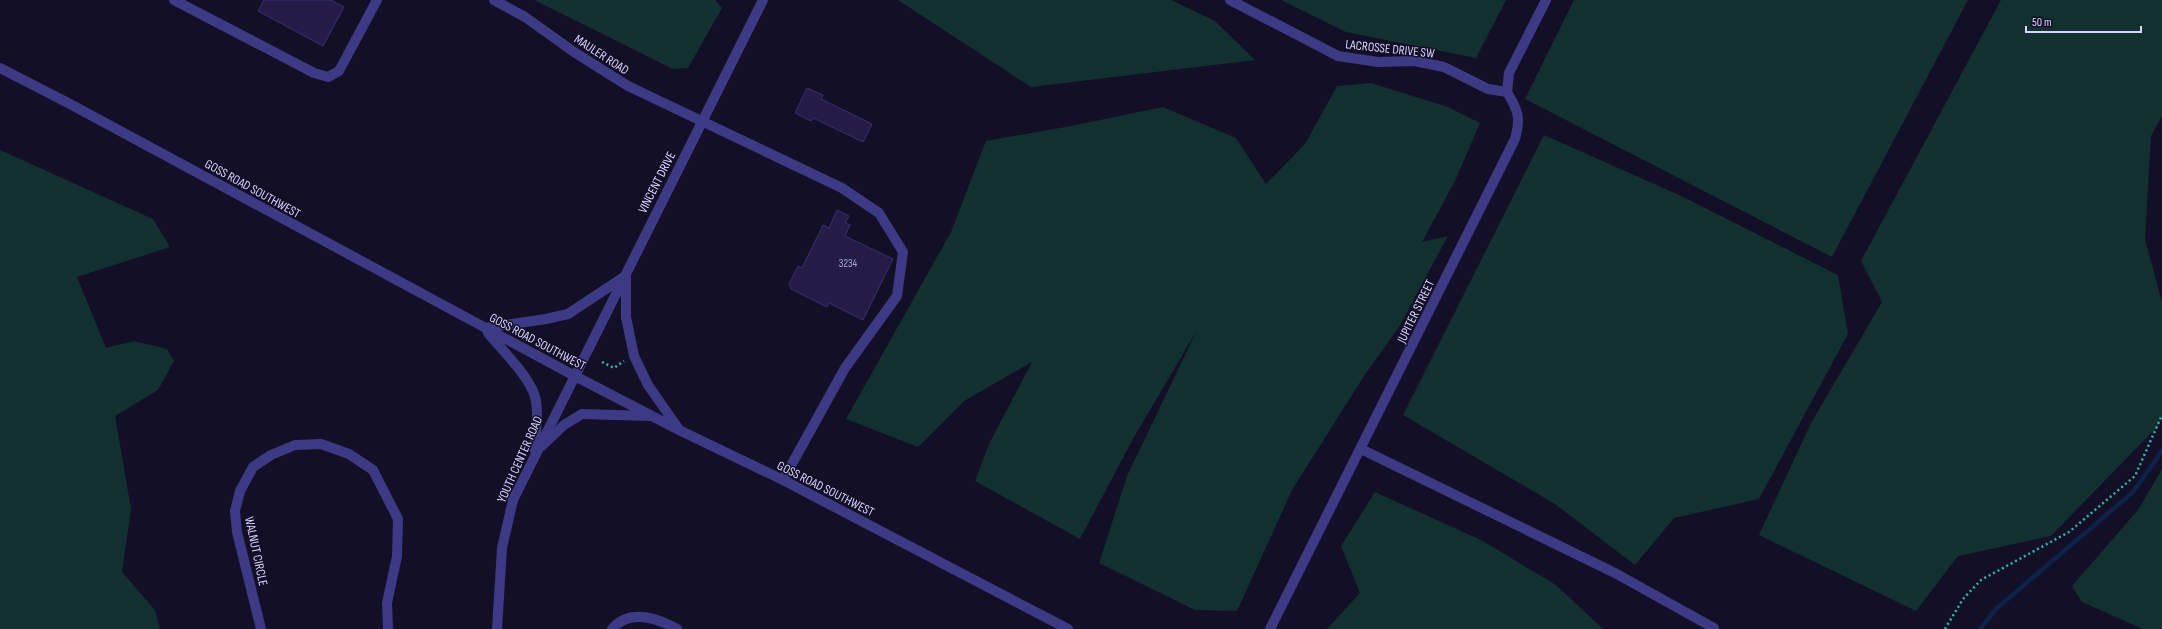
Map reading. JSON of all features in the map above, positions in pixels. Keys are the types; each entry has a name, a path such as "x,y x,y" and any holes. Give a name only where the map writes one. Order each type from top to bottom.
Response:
{"street":[{"path":"174,0 314,73 328,77 339,70 377,0"},
{"name":"MAULER ROAD","path":"494,0 525,17 574,52 628,86 842,188 879,213 903,252 897,296 846,368 783,480"},
{"name":"VINCENT DRIVE","path":"573,375 626,276 763,0"},
{"name":"LACROSSE DRIVE SW","path":"1230,0 1338,56 1378,62 1414,61 1444,67 1488,89 1507,92"},
{"path":"1507,92 1510,73 1546,0"},
{"name":"GOSS ROAD SOUTHWEST","path":"0,68 77,107 573,375 679,430 783,480 1068,629"},
{"name":"JUPITER STREET","path":"1270,629 1515,138 1519,125 1517,107 1507,92"},
{"path":"485,328 546,319 568,314 626,276"},
{"path":"626,276 626,317 634,356 648,386 679,430"},
{"path":"485,328 516,366 534,392 537,421 534,455"},
{"name":"YOUTH CENTER ROAD","path":"498,629 501,555 506,522 513,500 573,375"},
{"path":"534,455 564,425 582,414 653,416"},
{"name":"WALNUT CIRCLE","path":"261,629 237,532 235,512 240,491 253,466 271,455 295,445 321,444 349,454 373,470 398,519 397,556 387,603 388,629"},
{"path":"1360,449 1615,573 1714,628"},
{"path":"612,629 627,619 643,616 662,621 677,629"}],"path":[{"path":"602,362 614,368 626,360"},
{"path":"1945,629 1963,599 1981,580 2069,532 2136,476 2162,415"}],"green space":[{"path":"534,0 715,0 722,8 688,68 673,69"},
{"path":"898,0 1171,0 1215,21 1255,60 1031,87"},
{"path":"1281,0 1506,0 1476,58 1346,32"},
{"path":"1574,0 1968,0 1832,257 1525,99"},
{"path":"2001,0 2162,0 2162,116 2151,136 2145,239 2162,302 2162,417 2159,425 2051,536 1958,556 1916,611 1759,535 1811,423 1882,302 1861,261"},
{"path":"1371,83 1448,107 1480,123 1455,181 1422,242 1448,236 1399,327 1364,376 1292,490 1237,611 1195,610 1099,563 1127,476 1197,330 1133,439 1080,539 975,481 990,442 1032,362 964,401 918,447 846,419 951,232 986,141 1071,126 1163,107 1236,138 1266,184 1305,144 1337,86"},
{"path":"1544,135 1679,195 1838,275 1848,334 1759,499 1674,518 1635,565 1555,504 1403,415"},
{"path":"0,150 153,219 170,247 77,277 106,348 134,341 167,349 174,361 158,390 115,416 131,509 122,572 155,610 160,629 0,629"},
{"path":"2162,469 2162,629 2143,629 2082,602 2072,586 2138,510"},
{"path":"1375,492 1483,541 1556,585 1603,629 1327,629 1360,593 1341,546"}],"building":[{"path":"264,0 331,0 344,7 323,46 258,11"},
{"path":"807,88 823,95 821,99 872,124 863,142 813,118 811,121 795,113"},
{"path":"837,210 849,216 845,223 850,225 845,236 893,259 863,320 829,303 827,307 791,289 789,284 798,266 802,268 823,225 829,228"}],"waterway":[{"path":"1980,629 1996,609 2133,492 2162,451"}]}
